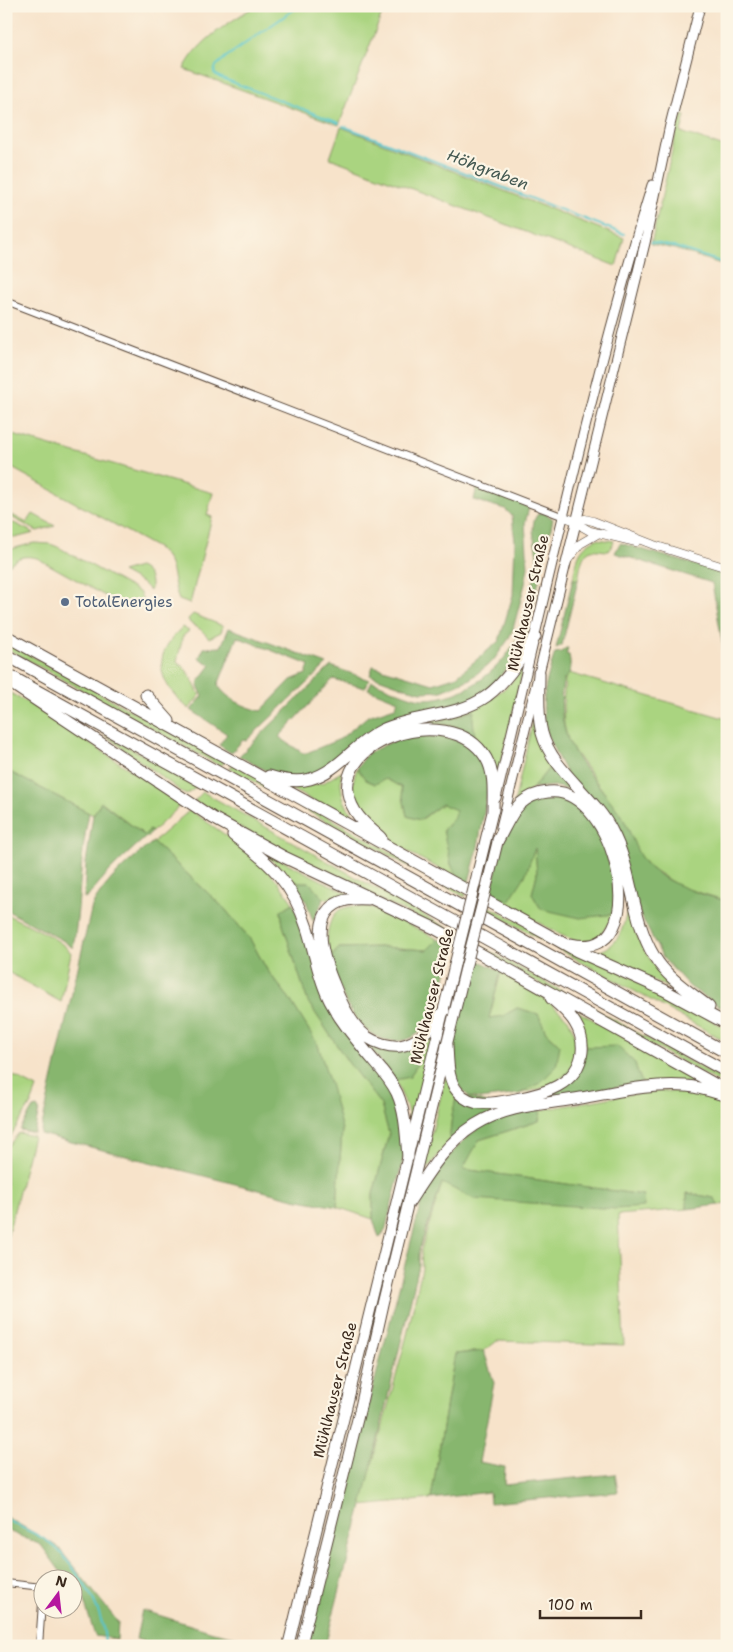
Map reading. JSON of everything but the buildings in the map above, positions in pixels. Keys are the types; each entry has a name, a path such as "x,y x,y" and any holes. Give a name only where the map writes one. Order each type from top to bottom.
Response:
{"highway":[{"path":"6,636 577,951 664,990 727,1023"},
{"path":"245,767 289,781 309,780 321,775 339,764 362,743 382,730 410,721 449,713 481,700 508,676 535,637"},
{"path":"6,655 727,1053"},
{"path":"6,673 727,1072"},
{"path":"539,673 539,720 545,743 557,762 601,812 613,831 623,858 640,925 654,957 676,982 727,1023"},
{"path":"6,680 213,818 284,857 434,928 727,1091"},
{"path":"146,696 182,732"},
{"path":"400,854 360,817 352,804 349,794 349,780 355,765 365,752 382,740 407,732 425,730 446,732 470,742 481,751 491,770 493,810"},
{"path":"498,840 508,820 520,805 531,796 552,791 566,794 579,801 593,816 602,830 618,876 619,907 616,924 608,938 590,946 575,945 552,937"},
{"path":"213,818 275,870 292,891 308,929 320,977 330,1000 343,1022 384,1074 397,1094 404,1116 408,1157"},
{"path":"381,902 360,899 343,901 332,906 323,920 321,929 323,954 338,997 363,1032 387,1046 409,1044 420,1038 444,1011"},
{"path":"447,1045 448,1064 453,1085 464,1098 475,1102 485,1104 532,1096 554,1088 567,1080 579,1063 582,1048 580,1034 574,1022 565,1011 526,978"},
{"path":"409,1202 436,1161 452,1142 477,1124 502,1113 622,1090 660,1086 688,1086 727,1096"}],"main road":[{"path":"670,125 700,6"},
{"name":"Mühlhauser Straße","path":"288,1646 604,354 635,239 670,125"},
{"name":"Mühlhauser Straße","path":"301,1646 465,970 645,243 670,125"}],"street":[{"path":"6,301 564,517 593,521 654,545 727,568"},
{"path":"576,520 583,527 599,533 654,545"},
{"path":"566,563 580,544 599,533"},
{"path":"6,1583 32,1586"},
{"path":"39,1646 41,1620"}],"green space":[{"path":"255,6 385,6 339,125 184,69 197,49 215,33"},
{"path":"682,115 685,116 681,132 727,148 727,266 675,249 651,244 678,124"},
{"path":"341,127 624,238 616,266 330,158"},
{"path":"6,433 213,493 207,515 212,517 190,604 179,600 170,565 163,553 157,548 12,468 6,469"},
{"path":"477,486 524,502 529,508 525,523 528,567 513,629 508,640 493,661 470,679 442,691 421,692 370,675 373,666 433,684 457,676 499,641 513,595 515,541 512,516 505,509 474,500"},
{"path":"539,513 545,513 553,519 527,632 522,649 494,685 466,703 392,721 358,738 320,771 298,779 272,774 239,756 331,666 369,680 365,688 333,679 279,737 304,754 340,739 368,716 395,707 398,701 368,689 372,681 417,698 438,698 454,694 469,687 495,668 506,656 522,628 536,569 537,558 533,524"},
{"path":"33,514 55,526 37,531 11,517 12,515 27,523"},
{"path":"14,523 34,533 15,538 6,533 6,525"},
{"path":"596,539 614,541 608,551 591,550 588,552 582,563 578,580 573,579 581,551"},
{"path":"34,543 50,544 58,547 139,592 142,602 140,605 131,607 116,602 37,558 21,557 9,565 8,550"},
{"path":"620,543 727,574 727,671 712,583 615,553"},
{"path":"139,567 149,577 150,591 142,583 122,572"},
{"path":"573,579 578,580 562,645 556,648"},
{"path":"193,614 223,626 221,632 209,638 190,623 188,619"},
{"path":"182,627 189,631 183,636 177,662 188,673 200,695 189,709 177,698 167,684 162,669 165,649"},
{"path":"229,628 327,664 231,753 219,745 227,734 191,710 203,696 198,686 199,681 211,665 199,658 204,648 221,647","holes":["237,637 309,665 306,674 291,680 261,711 237,702 221,690 218,685"]},
{"path":"6,642 225,762 220,766 6,648"},
{"path":"568,648 566,654 569,655 570,669 569,674 564,679 561,703 568,739 582,764 625,822 641,858 650,868 677,885 727,901 727,1011 690,987 663,958 549,739 543,710 547,681 555,653 561,652"},
{"path":"525,662 496,783 489,756 475,741 443,729 411,726 488,700 513,680"},
{"path":"569,673 727,719 727,901 678,886 648,866 637,853 624,820 569,744 564,725 563,705 565,678"},
{"path":"6,691 29,703 182,804 152,832 150,830 144,835 102,802 93,815 6,770"},
{"path":"474,710 475,737 456,726 434,722 455,718"},
{"path":"534,715 553,763 533,788 514,804"},
{"path":"102,733 199,785 186,795"},
{"path":"406,735 448,737 463,743 476,752 488,773 487,796 477,852 468,885 457,878 451,864 443,830 453,819 456,810 442,804 420,820 407,816 401,787 386,779 375,784 366,780 357,768 368,753"},
{"path":"553,763 578,792 554,786 533,788"},
{"path":"234,764 466,894 465,897 229,768"},
{"path":"357,768 401,787 407,816 421,820 442,804 457,810 453,819 443,830 451,864 457,878 398,846 372,825 354,799 352,791"},
{"path":"6,770 89,813 83,847 73,948 62,940 6,910"},
{"path":"341,772 342,793 346,805 359,822 357,825 287,787 301,787 323,783"},
{"path":"203,792 456,933 456,935 317,871 194,801"},
{"path":"541,797 565,798 586,814 603,841 613,877 616,914 580,918 541,909 532,894 537,874 535,848 525,876 509,901 497,896 492,888 506,835 524,808"},
{"path":"101,802 144,835 150,830 152,832 109,871 87,898 84,898 86,863 93,815"},
{"path":"190,810 232,840 263,866 275,878 293,903 281,911 283,925 308,1002 348,1062 381,1105 389,1134 373,1194 373,1219 337,1207 342,1130 318,1045 289,998 267,970 250,939 224,908 153,842"},
{"path":"153,842 224,908 250,939 267,970 289,998 318,1045 342,1130 337,1207 294,1199 40,1134 92,906 111,879"},
{"path":"535,846 537,874 532,894 541,909 616,914 597,939 578,942 561,935 490,896 492,888 497,896 525,876"},
{"path":"261,850 351,895 324,899 309,882 294,882"},
{"path":"294,882 309,882 324,899 313,921 306,901"},
{"path":"293,903 304,930 396,1098 404,1156 385,1231 379,1238 373,1219 373,1194 389,1134 381,1105 348,1062 308,1002 283,925 281,911"},
{"path":"353,906 376,908 438,939 427,950 382,947 339,948 329,959 327,940 331,921 339,910"},
{"path":"488,906 664,993 727,1029 727,1042 487,910"},
{"path":"627,911 639,940 651,961 663,975 688,997 595,953 609,947 618,938"},
{"path":"6,914 51,936 71,953 61,1002 6,971"},
{"path":"438,939 452,945 440,996 428,1023 420,1032 409,1039 397,1041 383,1039 370,1033 360,1024 352,1012 329,959 339,948 382,947 427,950"},
{"path":"478,945 727,1082 727,1087 477,949"},
{"path":"475,959 501,971 489,1018 503,1016 517,1008 538,1014 546,1032 560,1045 556,1067 540,1083 519,1094 480,1099 469,1097 454,1080 451,1057 453,1036 463,991"},
{"path":"501,971 546,999 568,1019 579,1043 572,1069 551,1086 519,1094 560,1045 546,1032 538,1014 517,1008 503,1016 489,1019"},
{"path":"566,1005 718,1088 642,1083 634,1062 586,1047"},
{"path":"437,1027 413,1131 406,1105 395,1080 418,1063 422,1042 432,1035"},
{"path":"363,1039 386,1047 400,1049 422,1042 418,1063 410,1077 395,1080"},
{"path":"617,1046 634,1062 642,1083 531,1102 552,1094 586,1047"},
{"path":"6,1072 37,1088 31,1104 6,1143"},
{"path":"446,1075 457,1095 452,1115 449,1142 421,1176"},
{"path":"663,1091 695,1094 727,1102 727,1204 719,1205 714,1198 687,1193 687,1209 618,1215 624,1345 497,1341 484,1351 455,1354 431,1499 361,1506 407,1335 422,1268 421,1250 442,1183 451,1186 642,1195 462,1169 479,1140 539,1121 541,1110 625,1095"},
{"path":"457,1095 503,1107 449,1142 452,1115"},
{"path":"37,1107 39,1110 34,1133 20,1130 33,1108"},
{"path":"541,1110 539,1121 479,1140 463,1169 643,1195 644,1207 616,1209 474,1199 442,1183 419,1250 419,1265 365,1494 325,1646 306,1646 424,1191 446,1160 463,1140 473,1132 495,1120"},
{"path":"19,1133 33,1136 6,1242 6,1148"},
{"path":"687,1193 714,1198 719,1205 687,1209"},
{"path":"484,1351 494,1383 479,1462 505,1467 504,1485 615,1474 618,1492 490,1503 489,1492 431,1499 455,1354"},
{"path":"6,1517 57,1546 76,1570 59,1570 41,1545 6,1530"},
{"path":"82,1577 118,1622 117,1639 95,1636 82,1599"},
{"path":"142,1610 213,1632 280,1646 160,1646 136,1639"}],"waterway":[{"name":"Höhgraben","path":"299,6 226,57 216,66 214,73 219,77 339,123"},
{"name":"Höhgraben","path":"343,126 624,234"},
{"name":"Höhgraben","path":"651,242 678,248 727,264"},
{"path":"6,1519 45,1539 56,1547 69,1563 89,1591 99,1612 105,1646"}],"place":[{"name":"TotalEnergies","path":"65,602"}]}
